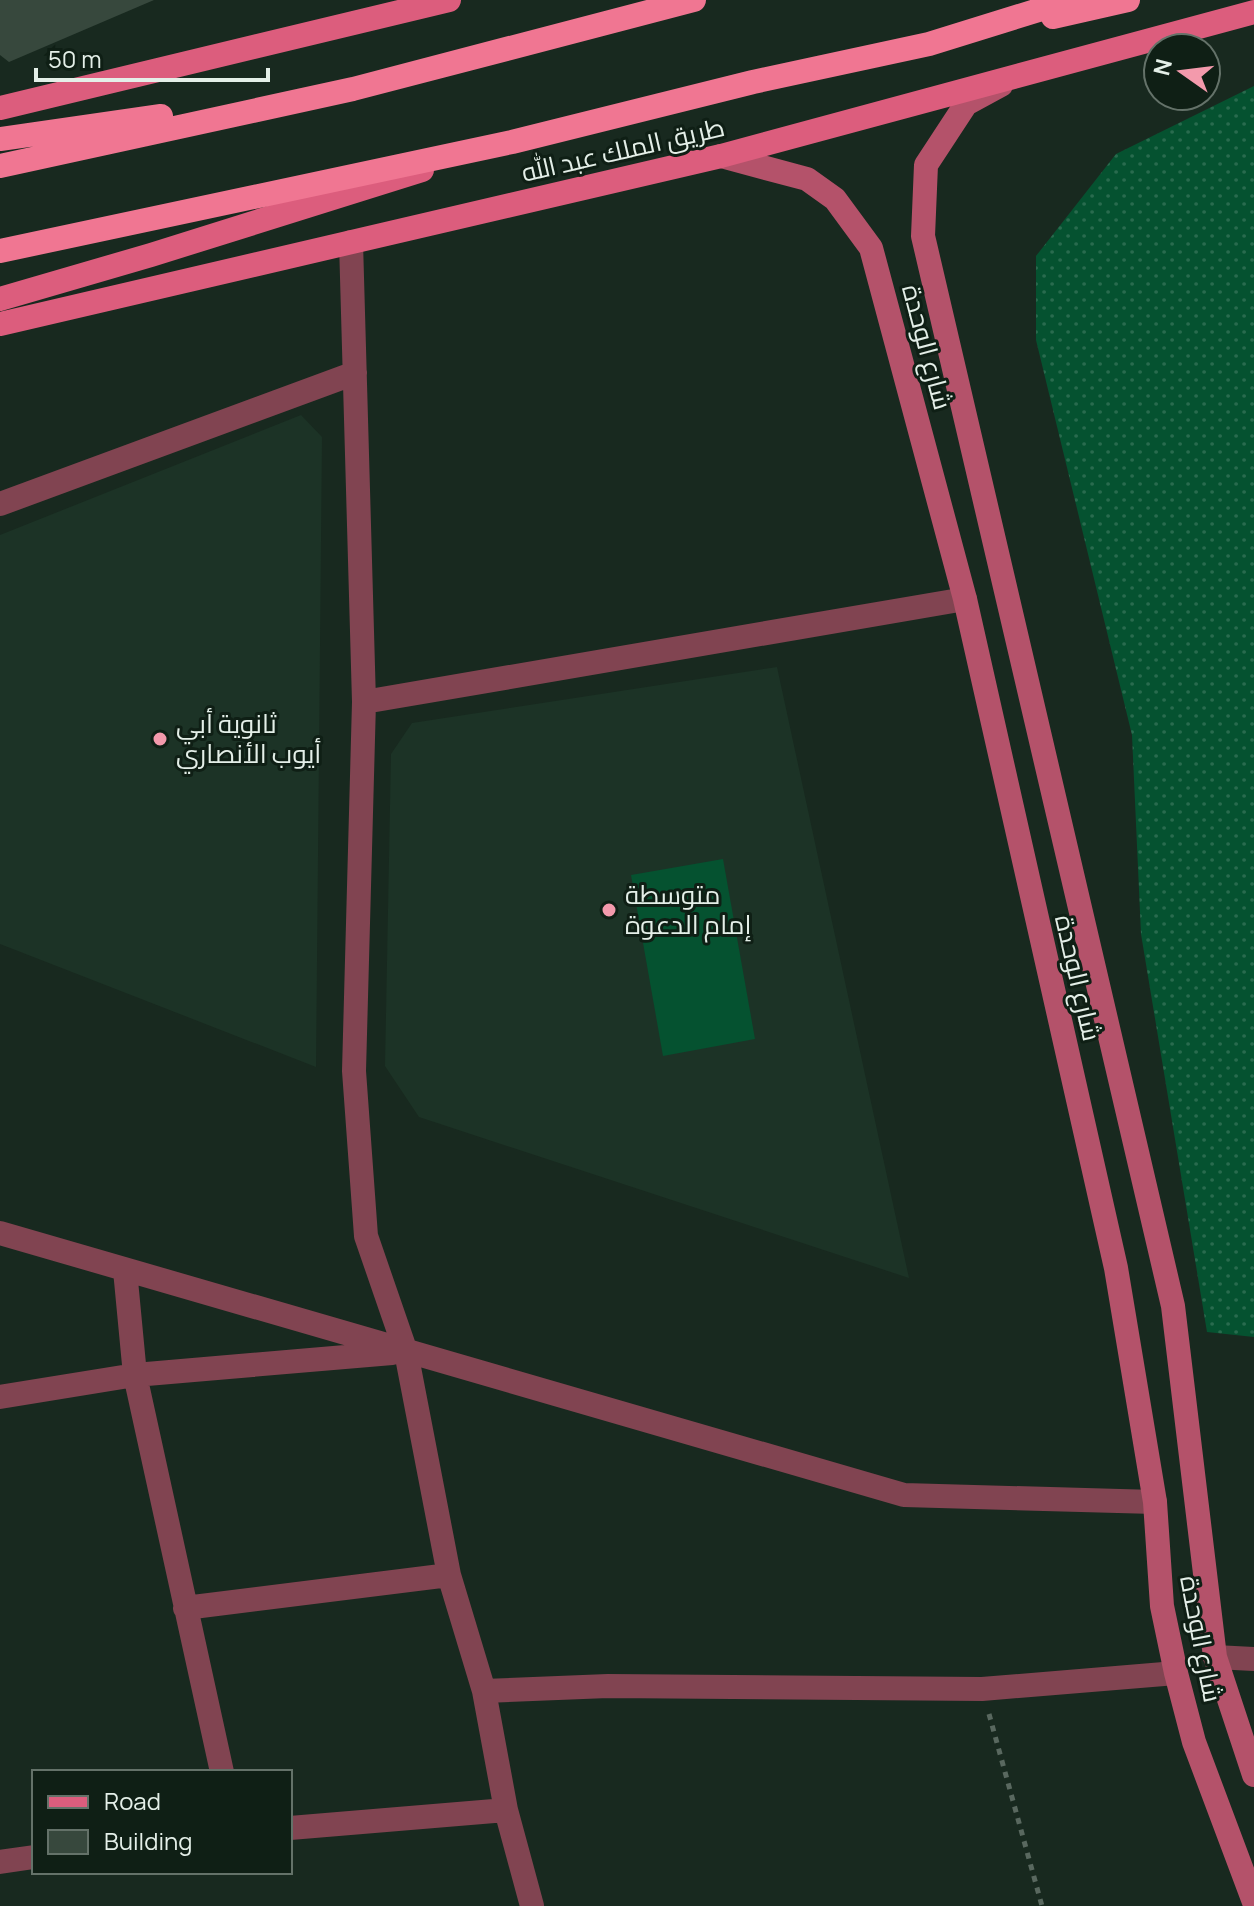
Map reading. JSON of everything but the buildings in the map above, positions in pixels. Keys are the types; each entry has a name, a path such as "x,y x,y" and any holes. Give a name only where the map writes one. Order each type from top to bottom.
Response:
{"highway":[{"path":"0,166 353,89 694,0"},
{"name":"طريق الملك عبد الله","path":"0,251 512,142 753,82 929,44 1071,0"},
{"path":"929,44 1128,0"},
{"path":"0,139 353,89"}],"main road":[{"path":"0,108 449,0"},
{"name":"طريق الملك عبد الله","path":"0,324 721,156 1254,12"},
{"path":"0,299 166,251 512,142"}],"street":[{"path":"1013,77 966,104 926,165 923,236 1173,1306 1215,1657 1254,1775"},
{"name":"شارع الوحدة","path":"721,156 807,179 835,199 871,248 965,599 1116,1268 1155,1502 1162,1606 1176,1673 1194,1742 1254,1902"},
{"path":"351,242 364,702 354,1071 366,1236 406,1352 449,1575 484,1691 506,1810 532,1906"},
{"path":"0,504 355,373"},
{"path":"364,702 965,599"},
{"path":"0,1233 904,1495 1155,1502"},
{"path":"125,1270 135,1375 222,1770"},
{"path":"0,1397 135,1375 406,1352"},
{"path":"185,1608 449,1575"},
{"path":"1215,1657 1254,1659"},
{"path":"484,1691 608,1686 982,1689 1176,1673"},
{"path":"292,1828 506,1810"},
{"path":"0,1862 32,1857"}],"path":[{"path":"982,1689 1042,1906"}],"shaded area":[{"name":"ثانوية أبي أيوب الأنصاري","path":"301,415 322,437 316,1067 0,944 0,535"},
{"name":"متوسطة إمام الدعوة","path":"777,667 909,1278 419,1117 385,1066 391,754 412,723"}],"green space":[{"path":"1254,86 1254,1337 1207,1332 1141,934 1132,735 1036,340 1036,256 1116,154 1201,112 1222,112 1222,102"},
{"path":"723,859 755,1039 663,1056 631,875"}],"place":[{"name":"ثانوية أبي أيوب الأنصاري","path":"160,739"},
{"name":"متوسطة إمام الدعوة","path":"609,910"}]}
